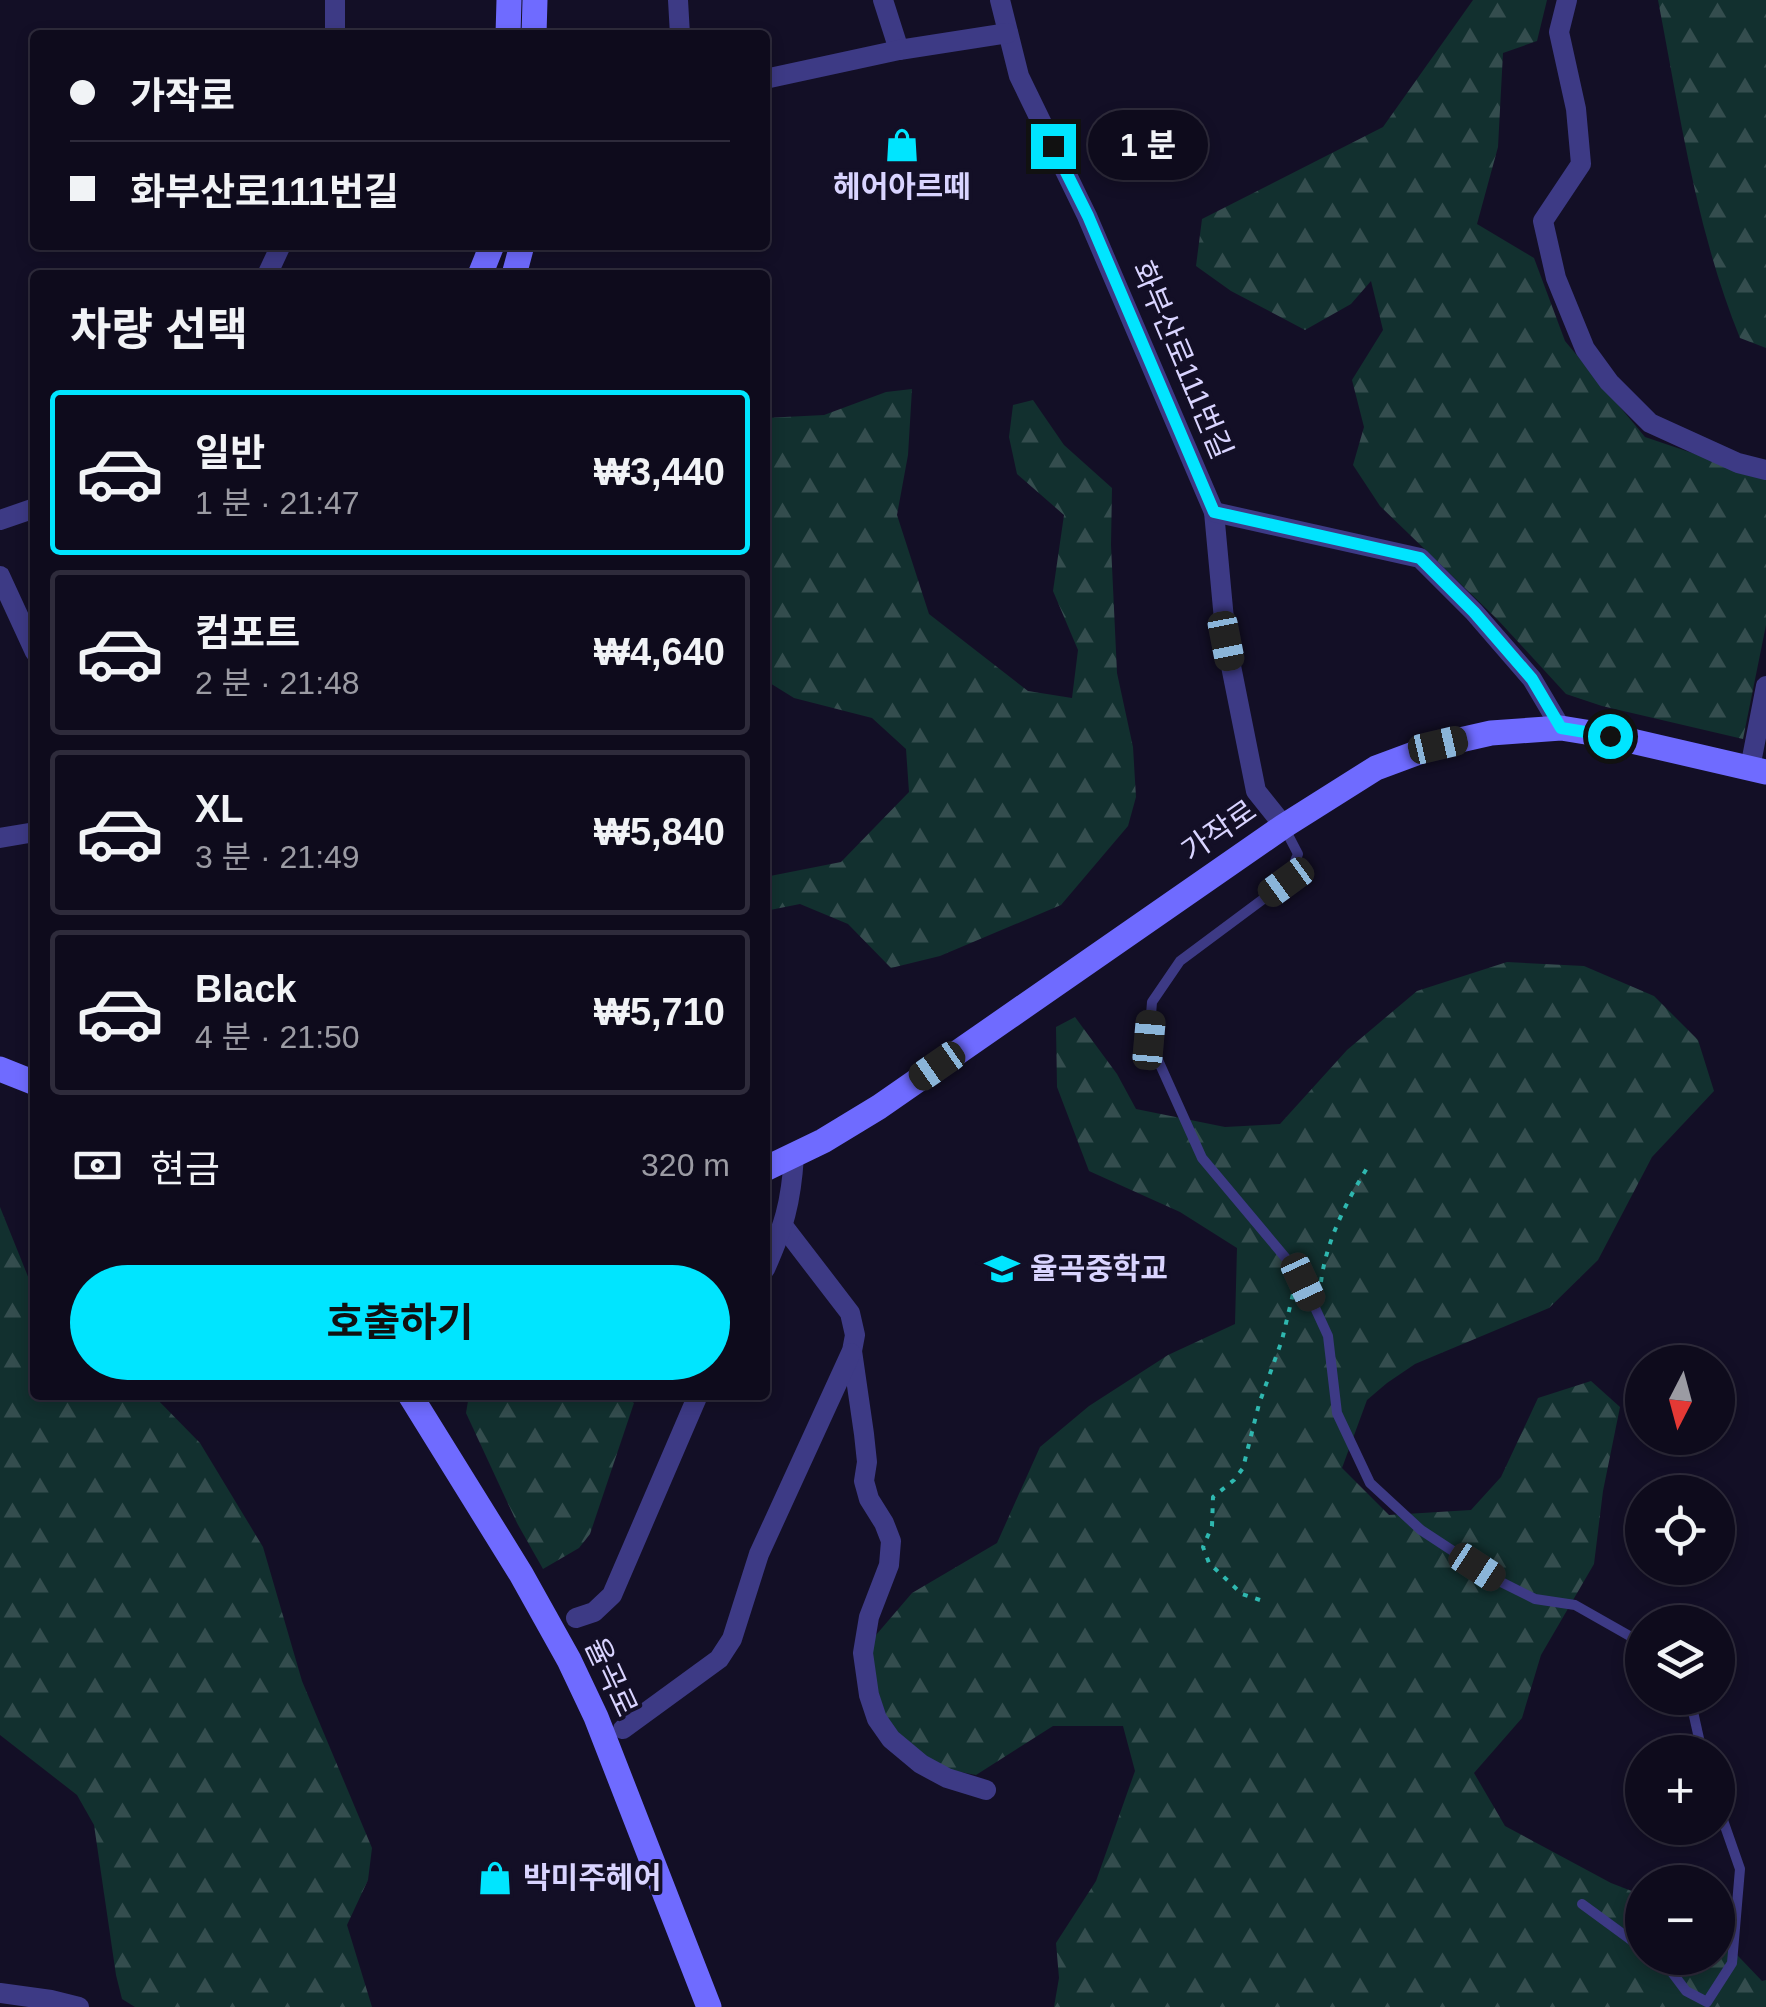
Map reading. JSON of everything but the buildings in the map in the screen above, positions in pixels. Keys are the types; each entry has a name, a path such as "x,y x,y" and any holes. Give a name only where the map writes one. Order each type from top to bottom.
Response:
{"street":[{"path":"335,0 335,30"},
{"path":"508,30 509,0"},
{"path":"534,30 535,0"},
{"path":"678,0 680,30"},
{"path":"882,0 899,50"},
{"name":"화부산로111번길","path":"1000,0 1019,76 1088,216 1214,512 1226,641 1256,791 1284,826"},
{"path":"1566,0 1558,32 1576,109 1581,164 1543,221 1556,278 1585,348 1610,382 1650,422 1738,464 1766,470"},
{"path":"770,78 899,50 1008,33"},
{"path":"0,520 30,510"},
{"path":"1214,512 1420,558 1532,679 1561,728"},
{"path":"0,576 30,641"},
{"path":"1758,770 1766,686"},
{"name":"가작로","path":"770,1167 879,1106 1284,826 1376,768 1438,745 1491,733 1561,728 1758,770"},
{"path":"0,838 30,833"},
{"path":"0,1069 30,1081"},
{"path":"770,1258 784,1227 792,1192 794,1156"},
{"path":"623,1729 719,1658 732,1639 759,1554 852,1351 856,1335 850,1313 784,1227"},
{"path":"852,1351 867,1462 864,1481 868,1500 891,1542 889,1565 868,1617 864,1653 869,1695 891,1738 921,1764 947,1778 986,1790"},
{"name":"율곡로","path":"413,1400 570,1660 709,2007"},
{"path":"576,1618 594,1612 612,1595 696,1400"},
{"path":"0,1993 78,2007"}],"lane":[{"path":"1284,826 1298,854 1286,882 1180,961 1152,1002 1149,1040 1202,1158 1300,1275 1328,1336 1337,1414 1370,1484 1420,1530 1497,1580 1536,1598 1576,1605 1625,1633"},
{"path":"1732,1845 1740,1869 1735,1928"},
{"path":"1582,1904 1625,1936"},
{"path":"1674,1975 1686,1991 1707,2002 1725,1975"}],"path":[{"path":"1317,1312 1324,1261 1350,1196 1369,1165"},
{"path":"1260,1600 1242,1594 1208,1563 1203,1547 1212,1526 1214,1497 1243,1468 1296,1282 1303,1282"}],"green space":[{"path":"1473,0 1547,0 1537,41 1503,53 1498,147 1477,224 1534,258 1565,341 1645,437 1766,478 1766,625 1743,739 1566,694 1497,619 1380,506 1353,465 1364,427 1352,380 1383,330 1371,281 1351,304 1305,330 1231,291 1196,266 1202,219 1383,127"},
{"path":"1658,0 1766,0 1766,348 1740,338 1712,256 1691,171"},
{"path":"912,389 908,455 897,515 929,614 1028,691 1072,698 1078,650 1053,591 1064,515 1017,474 1009,437 1013,405 1033,400 1064,445 1112,488 1117,673 1133,747 1136,797 1128,826 1061,905 940,956 891,968 848,924 800,904 770,910 770,876 841,862 909,792 906,749 872,718 794,698 770,683 770,418 824,415 886,392"},
{"path":"1507,962 1584,966 1654,996 1698,1040 1714,1091 1652,1157 1598,1260 1549,1308 1415,1364 1387,1383 1367,1400 1342,1468 1389,1515 1471,1510 1501,1477 1538,1398 1591,1381 1620,1407 1603,1491 1594,1564 1541,1655 1522,1718 1474,1773 1505,1826 1625,1888 1625,1975 1735,1975 1735,1953 1762,1981 1766,1980 1766,2007 1054,2007 1059,1978 1056,1943 1096,1881 1135,1771 1123,1726 1053,1726 976,1775 909,1762 867,1711 870,1642 912,1593 997,1543 1040,1447 1089,1406 1168,1355 1235,1324 1237,1248 1180,1212 1089,1171 1057,1087 1056,1027 1075,1017 1117,1074 1136,1109 1225,1127 1280,1124 1347,1050 1417,991"},
{"path":"0,1207 30,1282 30,1400 158,1400 200,1443 263,1547 302,1681 372,1848 368,1880 347,1925 372,2007 135,2007 122,1999 94,1825 77,1795 0,1735"},
{"path":"468,1400 634,1403 590,1534 579,1548 543,1569 466,1413"}],"place":[{"name":"헤어아르떼","path":"902,145"},
{"name":"율곡중학교","path":"1002,1269"},
{"name":"박미주헤어","path":"495,1878"}],"route":[{"path":"1053,146 1088,216 1214,512 1420,558 1532,679 1561,728 1610,736"}]}
